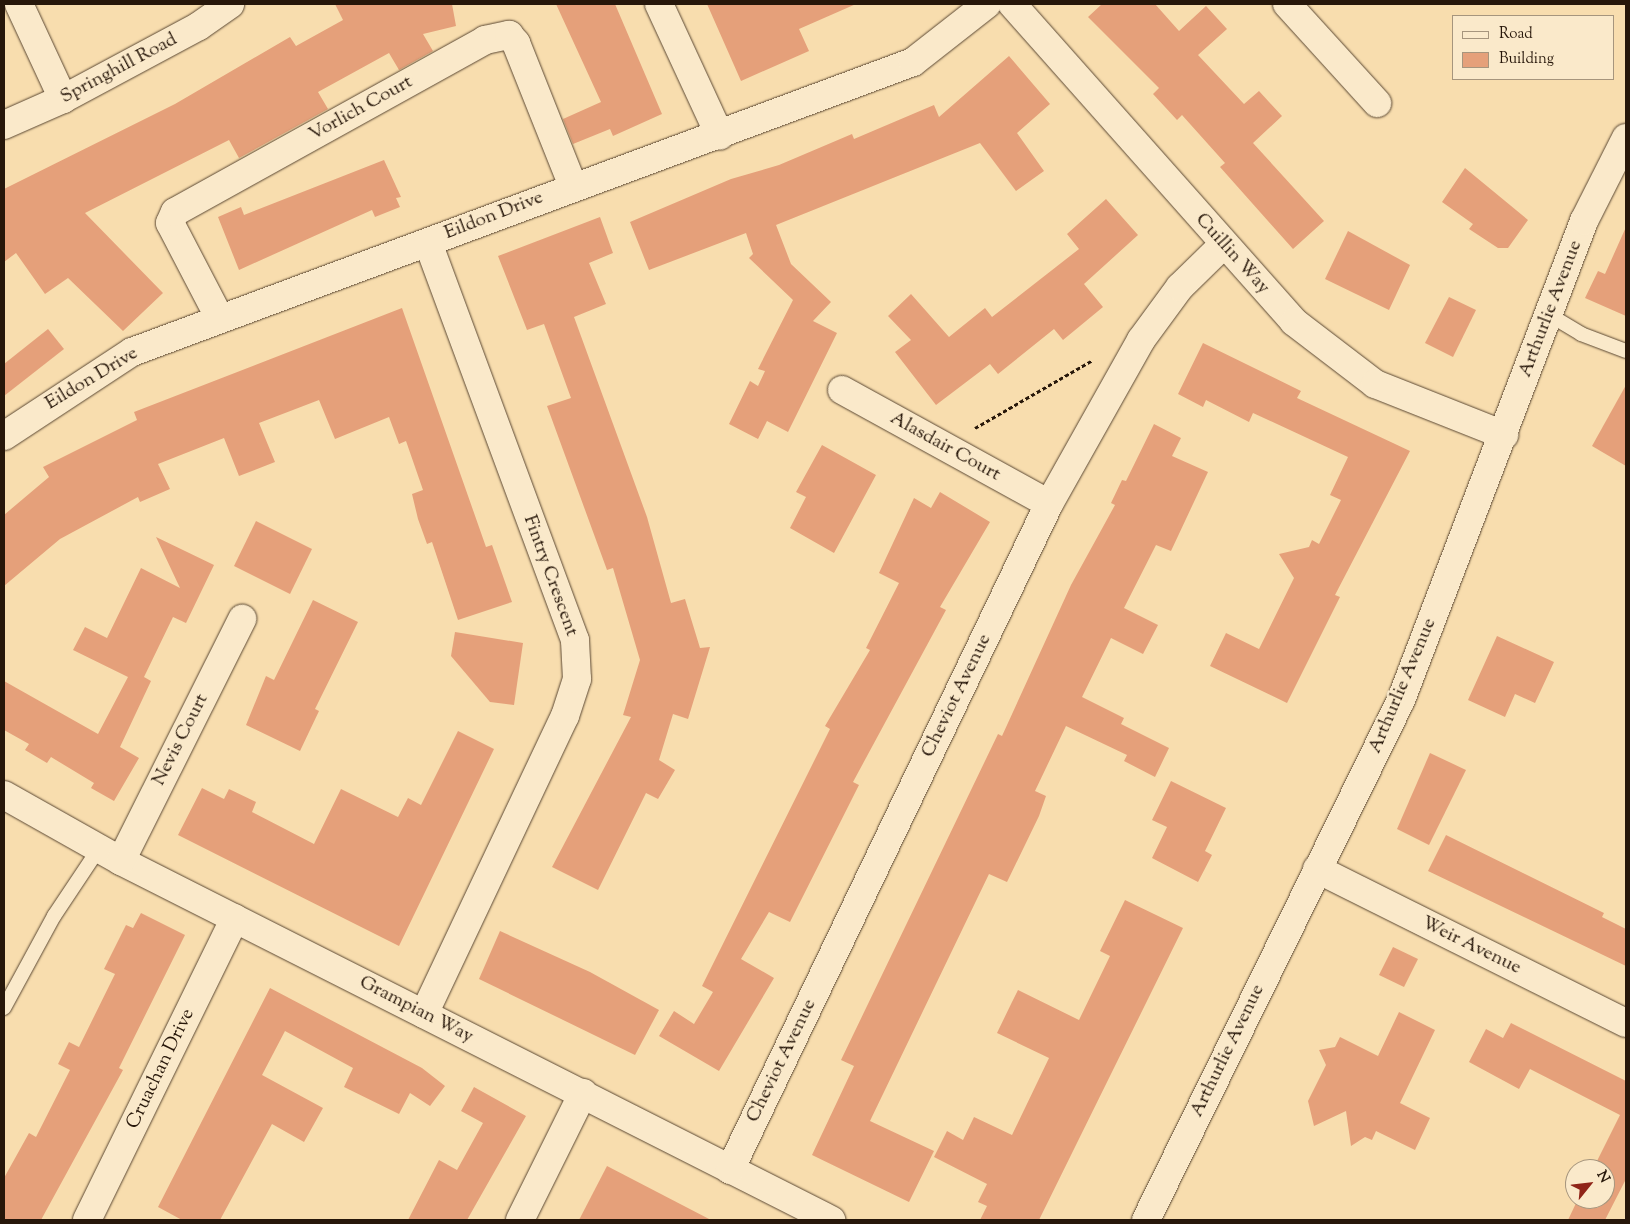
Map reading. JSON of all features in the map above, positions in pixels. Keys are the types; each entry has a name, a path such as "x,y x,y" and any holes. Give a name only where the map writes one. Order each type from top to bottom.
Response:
{"street":[{"path":"19,4 63,99"},
{"name":"Springhill Road","path":"4,125 63,99 199,26 230,4"},
{"path":"659,4 720,136"},
{"name":"Eildon Drive","path":"4,436 100,370 219,317 428,242 573,186 720,136 912,62 987,4"},
{"name":"Cuillin Way","path":"1012,4 1223,245 1294,322 1375,384 1504,434"},
{"path":"1287,4 1377,103"},
{"name":"Vorlich Court","path":"219,317 170,223 175,212 485,40 509,35 516,43 573,186"},
{"name":"Arthurlie Avenue","path":"1146,1220 1401,700 1584,221 1626,138"},
{"name":"Fintry Crescent","path":"424,1014 565,716 577,679 575,640 428,242"},
{"name":"Cheviot Avenue","path":"730,1170 1049,504 1132,355 1180,287 1223,245"},
{"name":"Alasdair Court","path":"842,390 1049,504"},
{"name":"Nevis Court","path":"110,854 242,620"},
{"name":"Grampian Way","path":"4,796 110,854 831,1220"},
{"name":"Weir Avenue","path":"1317,869 1626,1023"},
{"name":"Cruachan Drive","path":"87,1220 235,918"},
{"path":"520,1220 583,1093"}],"lane":[{"path":"1548,314 1581,334 1626,351"},
{"path":"4,1008 54,916 110,854"}],"path":[{"path":"954,452 962,435 1115,347 1132,355"}],"building":[{"path":"335,4 452,4 456,26 423,34 433,51 399,70 389,53 318,92 328,109 239,158 229,140 85,213 163,293 123,331 68,278 45,294 16,253 4,262 4,189 175,104 290,37 296,46 343,20"},
{"path":"556,4 615,4 662,114 613,136 610,129 573,144 563,119 601,102"},
{"path":"707,4 856,4 799,29 809,51 741,81"},
{"path":"1102,4 1155,4 1179,31 1206,6 1227,29 1198,55 1244,104 1259,91 1282,116 1253,143 1324,221 1293,249 1220,167 1225,163 1182,115 1177,120 1153,94 1159,88 1088,17"},
{"path":"1009,56 1050,104 1017,133 1044,171 1016,191 980,143 776,225 791,264 831,302 813,321 837,333 788,432 767,421 758,439 729,424 750,381 758,386 765,371 758,369 793,300 749,258 753,254 746,233 649,270 630,222 731,179 779,165 852,134 854,139 934,105 939,117"},
{"path":"384,160 401,197 396,198 400,207 375,217 372,210 239,270 218,217 241,207 244,215"},
{"path":"1465,168 1528,220 1508,248 1498,248 1469,229 1473,224 1442,202"},
{"path":"1106,199 1138,235 1084,284 1103,307 1063,340 1054,329 998,374 990,364 936,405 895,352 911,340 888,316 911,294 949,337 985,308 992,317 1079,249 1067,234"},
{"path":"600,217 613,253 589,263 606,304 574,317 647,517 671,603 685,599 700,648 710,647 688,719 673,714 659,760 675,770 658,799 646,793 598,890 552,867 631,717 623,715 640,660 613,568 607,570 547,406 571,398 544,324 527,330 498,256"},
{"path":"1626,227 1626,316 1585,298 1598,271 1605,274"},
{"path":"1348,231 1410,265 1389,310 1325,279"},
{"path":"1449,297 1476,310 1453,357 1425,343"},
{"path":"402,308 486,547 492,545 512,602 458,620 432,542 427,544 418,519 412,494 423,490 406,441 399,444 389,417 335,439 319,400 259,423 275,462 239,476 224,438 158,464 170,489 140,502 138,497 60,539 4,586 4,515 49,477 43,467 137,420 134,412"},
{"path":"48,329 64,349 4,396 4,364"},
{"path":"1203,343 1301,391 1297,398 1410,451 1335,595 1340,597 1287,703 1210,666 1226,633 1259,649 1294,578 1279,554 1309,547 1312,540 1319,544 1341,500 1330,495 1348,457 1253,413 1249,422 1206,400 1203,407 1178,394"},
{"path":"1626,385 1626,466 1592,446"},
{"path":"1154,424 1181,438 1172,456 1208,472 1171,551 1156,545 1124,608 1158,625 1143,654 1111,638 1082,697 1124,718 1121,724 1169,748 1155,777 1124,761 1127,755 1066,726 1035,791 1046,796 1039,816 1007,882 989,874 870,1121 934,1151 909,1202 812,1155 854,1066 841,1060 998,734 1002,736 1071,585 1115,505 1111,503 1122,480 1126,481"},
{"path":"822,445 876,475 834,553 790,528 806,497 796,492"},
{"path":"940,492 990,522 940,607 946,610 853,782 859,785 790,922 769,912 741,959 774,978 719,1071 659,1036 674,1011 694,1024 713,992 702,986 830,729 825,726 870,650 866,648 899,583 879,573 914,498 931,508"},
{"path":"256,521 312,549 290,594 234,566"},
{"path":"156,537 214,565 186,623 173,617 144,677 151,681 120,747 139,758 114,801 91,788 94,783 51,757 47,763 25,750 29,744 4,730 4,681 98,734 128,677 73,650 85,627 107,638 141,568 180,588"},
{"path":"313,600 358,622 315,709 319,711 300,751 246,725 266,676 274,680"},
{"path":"455,632 523,643 514,705 490,702 451,656"},
{"path":"1497,636 1554,662 1535,703 1515,694 1505,717 1468,700"},
{"path":"458,731 494,749 399,946 178,835 202,788 224,799 229,789 256,802 252,812 314,844 341,789 398,817 408,798 421,805"},
{"path":"1430,753 1466,770 1429,845 1397,829"},
{"path":"1171,781 1226,808 1205,851 1212,855 1198,882 1152,858 1167,827 1152,820"},
{"path":"1446,835 1604,913 1602,917 1626,929 1626,966 1428,871"},
{"path":"1125,900 1183,928 1039,1220 980,1220 987,1206 978,1202 987,1184 934,1157 947,1131 963,1140 974,1117 1012,1135 1049,1058 997,1033 1018,990 1079,1020 1110,956 1100,951"},
{"path":"141,913 185,935 119,1068 123,1070 41,1220 4,1220 4,1178 29,1133 36,1137 70,1070 58,1064 69,1042 79,1047 115,974 104,969 126,925 133,928"},
{"path":"500,931 590,972 659,1010 635,1055 479,979"},
{"path":"1393,947 1418,959 1404,987 1379,975"},
{"path":"270,988 422,1068 445,1086 430,1106 410,1093 399,1114 344,1087 353,1068 285,1031 262,1075 323,1108 304,1142 272,1124 220,1220 182,1220 158,1207"},
{"path":"1399,1012 1435,1030 1400,1103 1430,1118 1415,1150 1376,1131 1372,1140 1365,1137 1351,1146 1346,1111 1314,1126 1308,1101 1326,1065 1319,1050 1335,1047 1340,1037 1378,1056"},
{"path":"1511,1023 1626,1081 1626,1179 1615,1200 1615,1159 1598,1159 1620,1115 1530,1069 1519,1089 1469,1062 1486,1029 1503,1038"},
{"path":"474,1087 526,1116 467,1220 408,1220 439,1160 457,1170 483,1123 461,1111"},
{"path":"607,1166 711,1220 579,1220"},
{"path":"1573,1209 1611,1209 1605,1220 1568,1220"}]}
